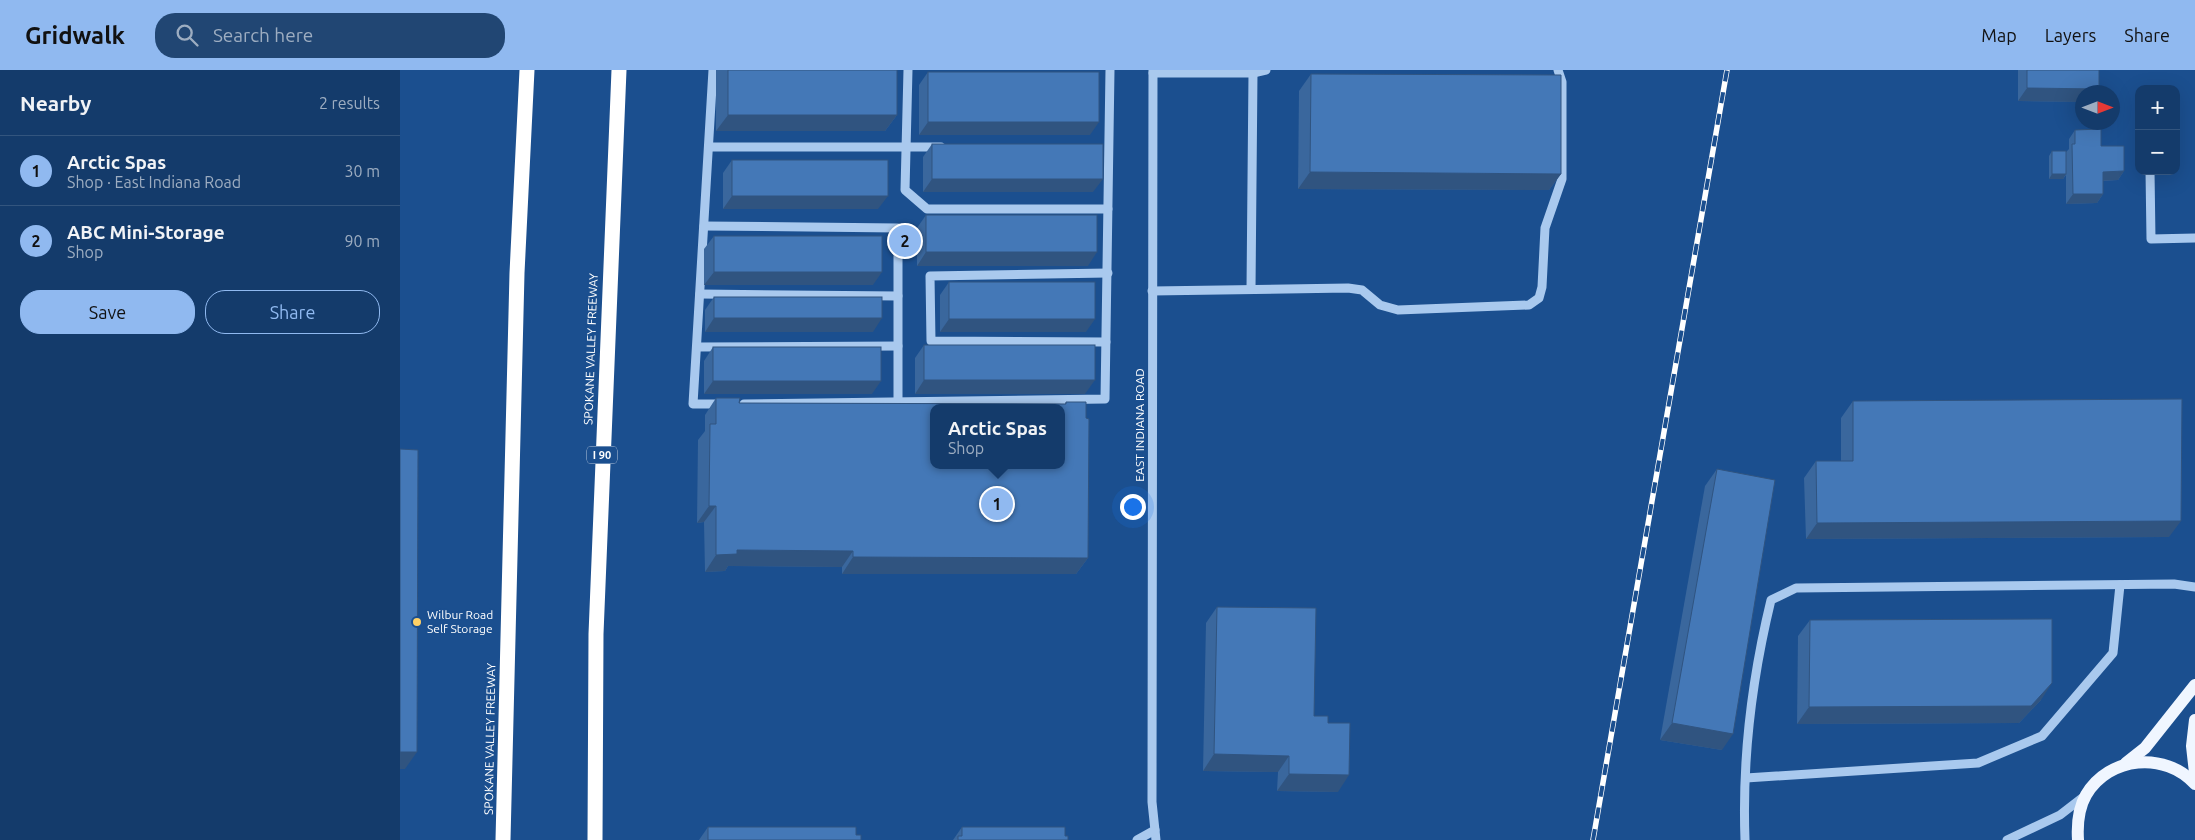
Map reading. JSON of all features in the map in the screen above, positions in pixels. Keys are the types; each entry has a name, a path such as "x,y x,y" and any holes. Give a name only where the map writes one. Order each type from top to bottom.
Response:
{"highway":[{"name":"SPOKANE VALLEY FREEWAY","path":"502,840 517,283 527,70"},
{"name":"SPOKANE VALLEY FREEWAY","path":"595,840 596,634 619,70"}],"main road":[{"path":"2078,840 2078,816 2086,795 2101,777 2145,748 2195,685"},
{"path":"2195,720 2192,746 2195,773"},
{"path":"2121,765 2144,761 2167,764 2188,776 2195,784"}],"street":[{"path":"713,70 693,404 1105,399 1108,273 1108,209 1105,147 1110,70"},
{"path":"908,70 905,147 906,190 927,209 1108,209"},
{"path":"1153,72 1253,73 1266,70"},
{"path":"1152,291 1348,288 1362,290 1380,305 1398,310 1528,305 1539,298 1542,287 1545,228 1562,179 1562,82 1558,70"},
{"name":"EAST INDIANA ROAD","path":"1153,72 1152,802 1156,840"},
{"path":"1251,289 1253,73"},
{"path":"709,147 954,147"},
{"path":"2150,175 2151,239 2195,238"},
{"path":"704,226 898,228 898,402"},
{"path":"1106,342 931,341 930,276 1108,273"},
{"path":"700,294 898,296"},
{"path":"697,347 898,346"},
{"path":"1745,840 1748,728 1762,635 1771,600 1796,588 2174,584 2195,587"},
{"path":"1746,778 1978,763 2042,736 2113,653 2120,585"},
{"path":"2007,840 2060,815 2086,795"},
{"path":"1137,840 1155,830"}],"building":[{"path":"728,70 897,70 897,115 728,115"},
{"path":"2027,70 2099,70 2099,85 2075,85 2075,89 2027,88"},
{"path":"928,72 1099,72 1099,122 928,122"},
{"path":"1311,74 1561,75 1561,174 1310,172"},
{"path":"2075,130 2101,130 2101,146 2124,146 2124,171 2103,172 2103,194 2073,194 2072,144 2075,144"},
{"path":"932,144 1103,144 1103,179 932,179"},
{"path":"2052,151 2066,151 2066,174 2052,174"},
{"path":"732,160 888,160 888,196 732,196"},
{"path":"926,215 1097,215 1097,252 926,252"},
{"path":"714,236 882,236 882,272 714,272"},
{"path":"949,282 1095,282 1095,319 949,319"},
{"path":"714,297 882,297 882,318 714,318"},
{"path":"924,345 1095,345 1095,380 924,380"},
{"path":"713,347 881,347 881,381 713,381"},
{"path":"716,398 740,398 739,403 1066,404 1066,402 1086,402 1086,418 1089,419 1088,558 853,557 853,551 737,550 737,554 716,555 716,506 709,506 710,424 716,424"},
{"path":"2182,399 2181,521 1817,523 1816,461 1853,461 1853,401"},
{"path":"400,449 418,450 417,752 400,752"},
{"path":"1717,469 1775,480 1733,734 1672,723"},
{"path":"1217,607 1316,608 1314,716 1328,716 1328,723 1350,723 1349,775 1289,774 1289,756 1214,754"},
{"path":"2052,619 2052,683 2031,706 1809,707 1810,620"},
{"path":"708,827 856,827 856,835 861,835 861,840 708,840"},
{"path":"962,827 1065,827 1065,836 1068,836 1068,840 958,840 958,836 962,836"}],"railway":[{"path":"1593,840 1727,70"}],"place":[{"name":"ABC Mini-Storage","path":"905,241"},
{"name":"Arctic Spas","path":"997,504"},
{"name":"Wilbur Road Self Storage","path":"417,622"}]}
